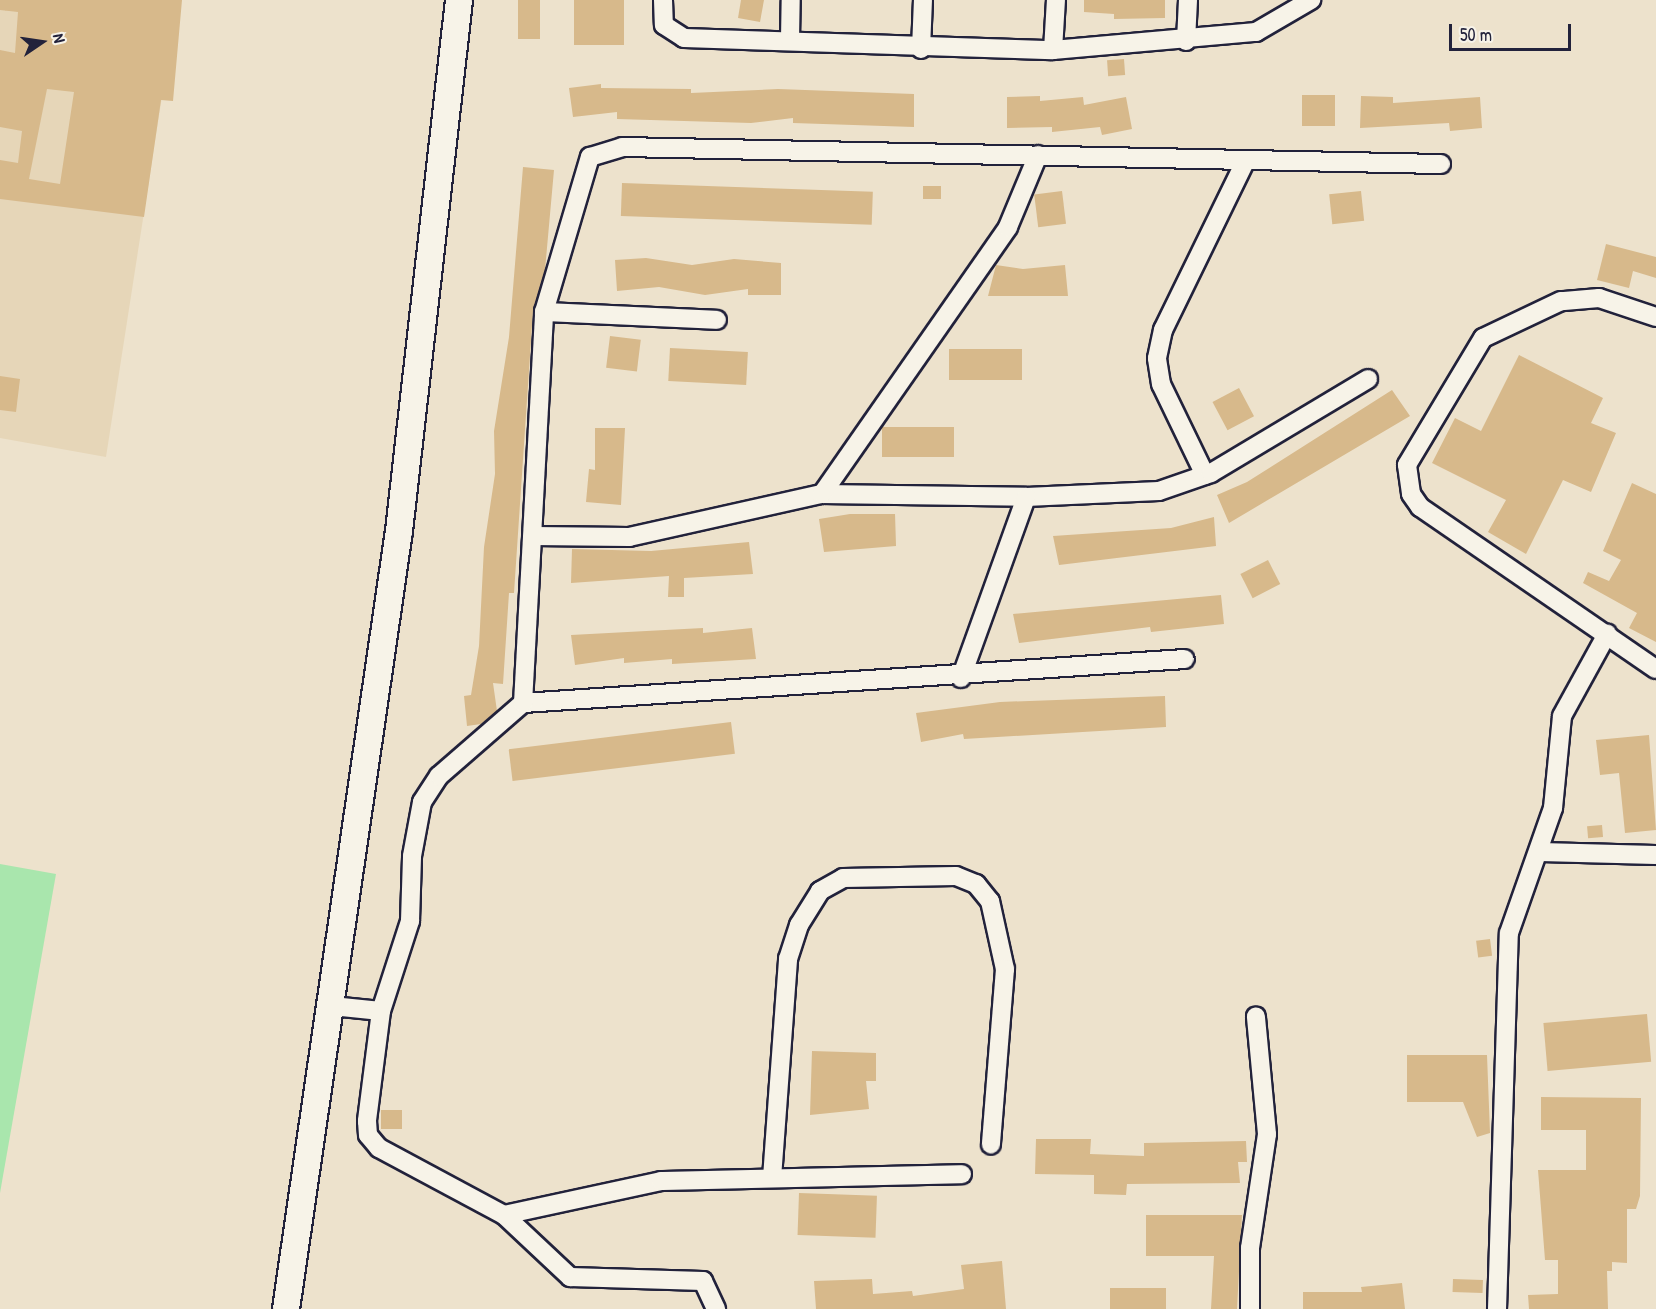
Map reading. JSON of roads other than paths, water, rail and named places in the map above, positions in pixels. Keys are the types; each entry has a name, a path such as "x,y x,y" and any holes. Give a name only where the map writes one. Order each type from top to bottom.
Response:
{"main road":[{"path":"286,1309 332,1006 399,531 459,0"}],"street":[{"path":"663,0 664,25 684,38 790,39 921,49 1053,50 1186,41 1256,32 1311,0"},
{"path":"790,39 791,0"},
{"path":"921,49 923,0"},
{"path":"1053,50 1056,0"},
{"path":"1186,41 1188,0"},
{"path":"523,703 533,536 530,491 544,312 573,220 583,169 590,157 606,149 1441,164"},
{"path":"822,494 1008,227 1038,155"},
{"path":"1206,476 1161,384 1156,358 1163,330 1246,160"},
{"path":"1656,317 1599,298 1561,301 1483,338 1407,465 1411,494 1420,507 1656,669"},
{"path":"544,312 717,320"},
{"path":"533,536 629,537 822,494 1026,497 1159,491 1206,476 1368,379"},
{"path":"961,678 1026,497"},
{"path":"1497,1309 1509,933 1516,901 1540,852 1553,808 1562,717 1607,634"},
{"path":"716,1309 703,1281 570,1276 504,1215 380,1148 368,1135 381,1011 410,921 412,856 422,802 439,776 523,703 961,678 1185,659"},
{"path":"1540,852 1656,855"},
{"path":"772,1178 788,959 799,925 820,891 843,878 956,876 976,884 990,901 1005,969 991,1144"},
{"path":"332,1006 381,1011"},
{"path":"1250,1309 1250,1248 1267,1134 1256,1017"},
{"path":"504,1215 618,1187 772,1178 962,1174"}]}
